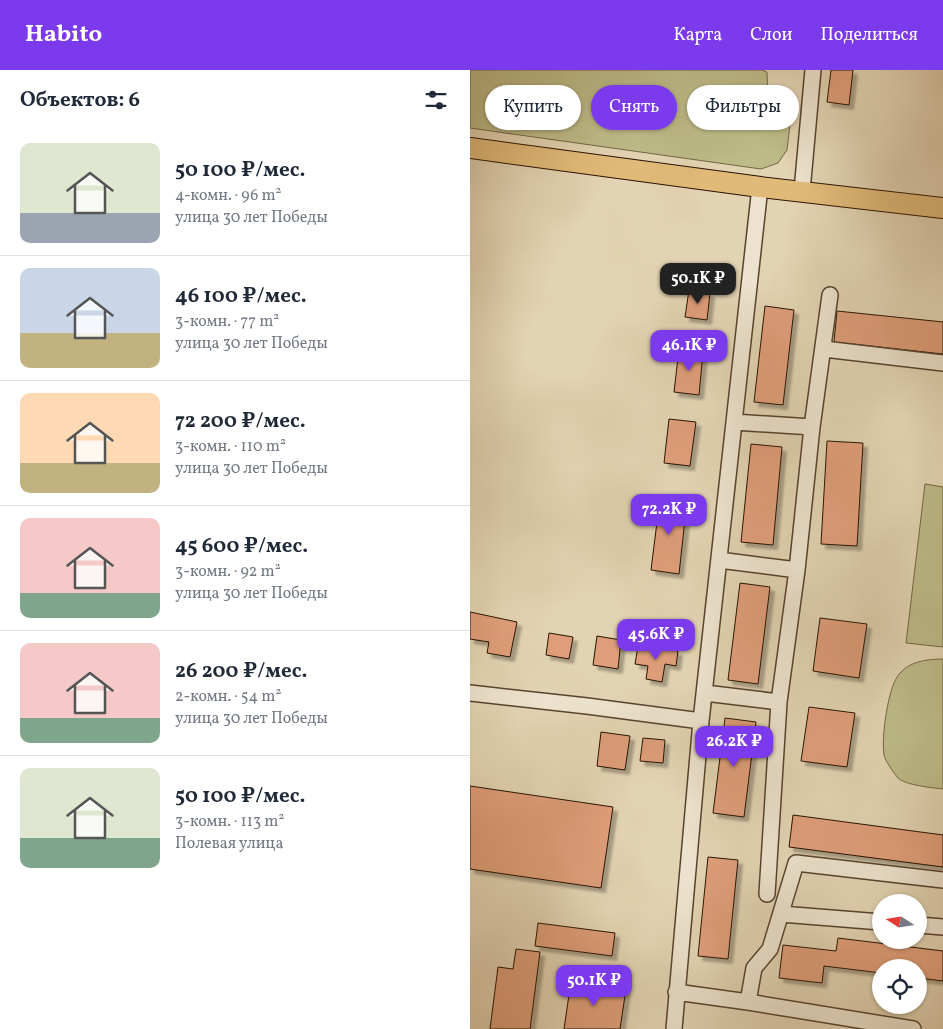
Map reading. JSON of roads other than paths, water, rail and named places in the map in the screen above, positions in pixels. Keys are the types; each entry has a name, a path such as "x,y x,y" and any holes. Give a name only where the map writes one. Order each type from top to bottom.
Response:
{"main road":[{"path":"470,148 760,187 943,208"}],"street":[{"path":"802,191 813,70"},
{"path":"674,1029 701,721 760,187"},
{"path":"767,894 779,702 830,295"},
{"path":"824,349 943,363"},
{"path":"734,422 812,427"},
{"path":"720,560 797,570"},
{"path":"470,693 701,721"},
{"path":"705,693 779,702"},
{"path":"748,1002 754,968 770,949 796,863 943,880"},
{"path":"781,914 872,921"},
{"path":"928,927 943,928"},
{"path":"676,992 913,1029"}]}
